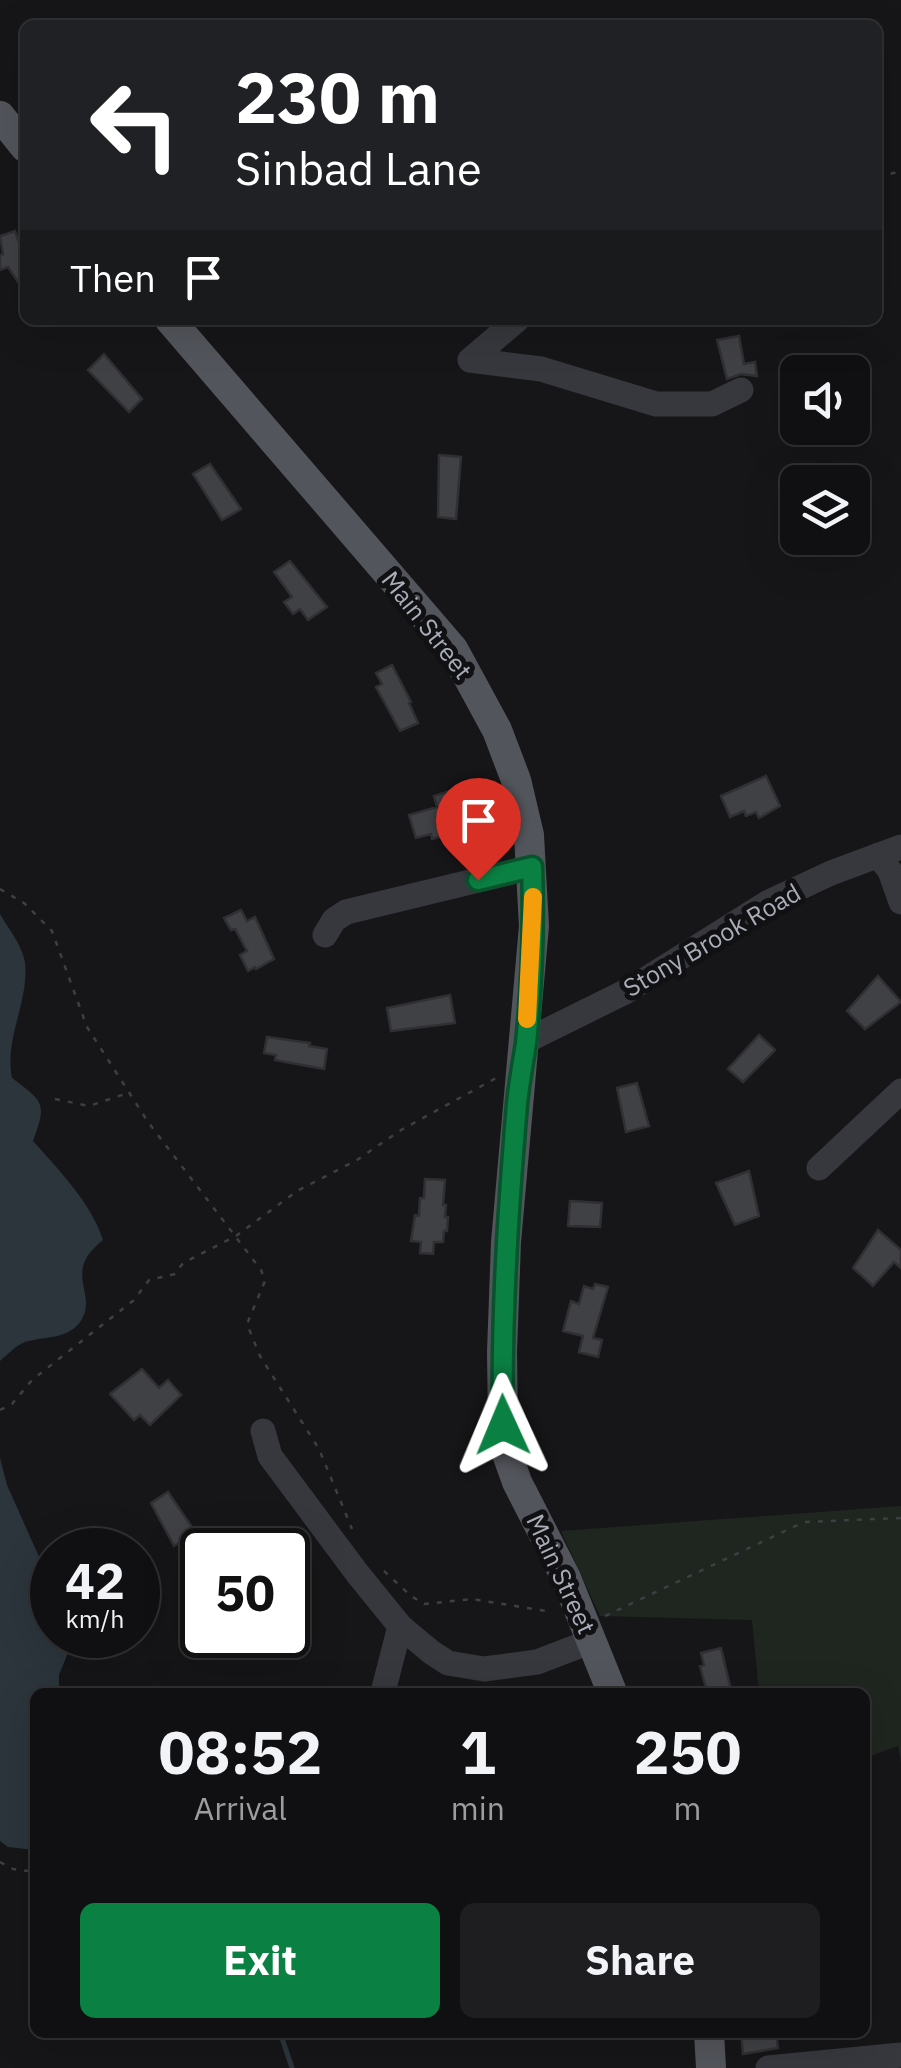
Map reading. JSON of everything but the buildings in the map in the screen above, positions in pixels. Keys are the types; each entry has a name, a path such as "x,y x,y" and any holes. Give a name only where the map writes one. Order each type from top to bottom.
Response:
{"main road":[{"path":"0,116 20,141"},
{"name":"Main Street","path":"174,325 453,649 497,730 516,780 532,867 534,926 506,1242 503,1425 507,1454 517,1482 566,1578 610,1688"},
{"path":"709,2038 711,2068"}],"street":[{"path":"511,325 470,360 541,369 656,404 712,404 741,390"},
{"path":"889,851 890,872 901,902"},
{"name":"Stony Brook Road","path":"524,1054 767,903 889,851"},
{"path":"324,935 334,920 346,912 532,867"},
{"path":"819,1168 901,1091"},
{"path":"263,1431 270,1456 400,1626 431,1652 465,1668 484,1669 537,1662 592,1641"},
{"path":"384,1688 400,1626"},
{"path":"768,2068 901,2054"}],"path":[{"path":"0,889 24,902 52,931 87,1027 148,1122 262,1270 265,1281 247,1324 260,1356 288,1399"},
{"path":"0,1410 134,1300 149,1280 176,1274 184,1263 236,1236 297,1191 357,1160 524,1054"},
{"path":"55,1099 89,1106 130,1093"},
{"path":"0,1862 30,1871"}],"shaded area":[{"path":"0,914 25,963 24,992 11,1049 12,1078 40,1104 33,1141 83,1200 103,1240 85,1262 82,1272 86,1309 77,1326 64,1334 22,1343 0,1361"},
{"path":"0,1458 7,1485 30,1537 30,1658 66,1658 59,1688 30,1688 30,1849 8,1847 0,1841"},
{"path":"901,1506 901,1763 898,1746 870,1756 870,1688 759,1688 752,1620 600,1616 561,1531"}],"waterway":[{"path":"282,2038 292,2068"}],"slow traffic":[{"path":"527,1019 533,897"}],"route":[{"path":"478,880 532,867 534,926 506,1242 503,1425"}]}
